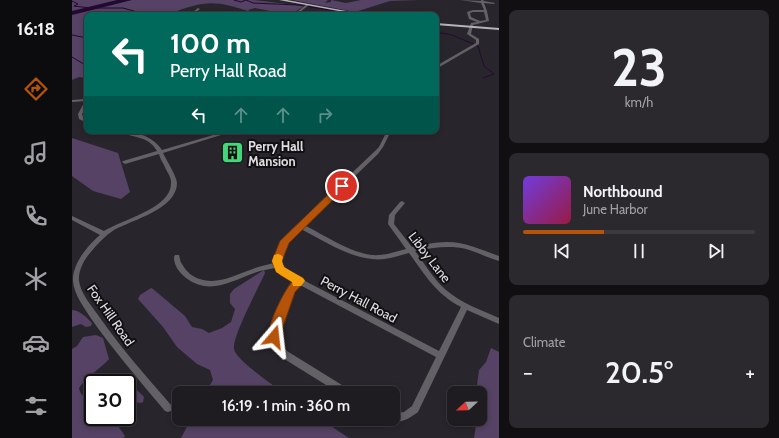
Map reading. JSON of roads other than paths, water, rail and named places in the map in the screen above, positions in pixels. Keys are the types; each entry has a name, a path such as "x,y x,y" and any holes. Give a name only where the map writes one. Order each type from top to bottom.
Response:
{"highway":[{"path":"279,0 350,12"},
{"path":"439,24 472,25 499,29"}],"street":[{"path":"461,0 494,3"},
{"path":"439,66 475,45 478,41 469,34 472,25 488,20 482,1"},
{"path":"298,12 307,5"},
{"path":"194,12 199,9"},
{"path":"479,22 470,18 468,12 486,11"},
{"path":"72,101 84,101"},
{"path":"84,107 80,114 81,118 84,120"},
{"name":"Fox Hill Road","path":"130,134 152,141 160,152 174,181 173,188 170,194 153,210 114,228 98,238 83,257 77,272 76,287 107,334 168,408"},
{"path":"125,162 222,134"},
{"path":"177,257 179,266 189,277 205,284 224,283 255,271 278,265 277,261 284,241 342,186 350,176 376,153 381,147 387,134"},
{"name":"Libby Lane","path":"402,202 392,215 391,224 444,293 466,306 499,321"},
{"path":"72,218 104,234"},
{"path":"300,226 354,252 367,256 377,257 437,244 455,244 499,259"},
{"name":"Perry Hall Road","path":"278,265 284,272 299,281 441,356"},
{"path":"299,281 290,290 274,333 274,341 284,354 336,386"},
{"path":"400,416 405,416 415,409 466,306"}],"waterway":[{"path":"234,0 241,2 246,0 253,3 298,5 343,12"},
{"path":"72,1 78,4 74,6 90,8"},
{"path":"97,8 123,8 137,12"},
{"path":"439,33 452,35 478,46 484,66 494,74 483,78"},
{"path":"72,35 84,37"},
{"path":"72,57 84,64"}],"place":[{"name":"Perry Hall Mansion","path":"233,153"}]}
